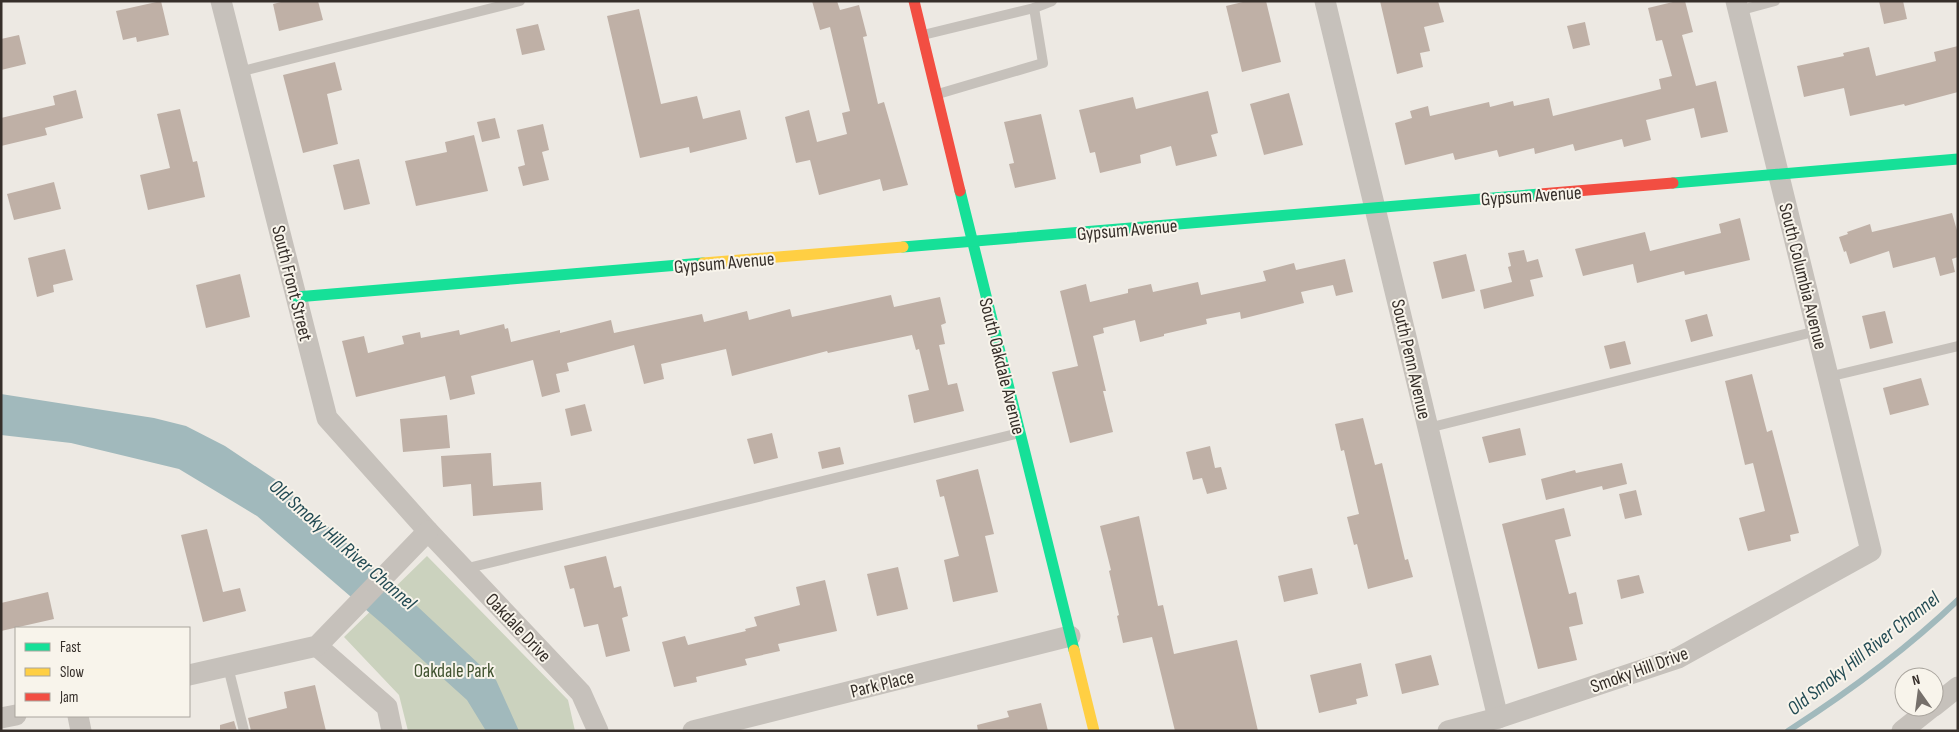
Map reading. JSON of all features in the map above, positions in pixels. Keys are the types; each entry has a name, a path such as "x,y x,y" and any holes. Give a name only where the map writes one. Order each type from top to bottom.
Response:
{"street":[{"name":"South Front Street","path":"221,1 327,418 428,531"},
{"name":"South Oakdale Avenue","path":"914,1 1094,731"},
{"name":"South Penn Avenue","path":"1325,1 1498,718"},
{"name":"South Columbia Avenue","path":"1737,6 1871,551"},
{"name":"Gypsum Avenue","path":"296,297 1376,207 1779,176 1958,159"},
{"path":"190,676 317,646 428,531"},
{"name":"Oakdale Drive","path":"428,531 581,693 598,731"},
{"name":"Smoky Hill Drive","path":"1448,731 1498,718 1678,658 1871,551"},
{"name":"Park Place","path":"693,731 1070,636"},
{"path":"317,646 386,707 392,731"},
{"path":"1944,698 1958,687"},
{"path":"1,718 15,715"},
{"path":"78,717 81,731"},
{"path":"1902,731 1919,717"}],"lane":[{"path":"239,72 520,1"},
{"path":"922,35 1034,8 1052,1"},
{"path":"1737,6 1775,1"},
{"path":"936,94 1043,64 1034,8"},
{"path":"1428,428 1817,331"},
{"path":"1828,377 1958,346"},
{"path":"464,569 1019,433"},
{"path":"228,667 244,731"}],"green space":[{"name":"Oakdale Park","path":"427,556 568,700 575,731 408,731 399,695 344,637"}],"water":[{"path":"1,394 154,418 186,426 225,446 276,480 418,607 496,680 519,731 486,731 467,700 386,627 257,516 179,469 71,443 1,435"}],"building":[{"path":"161,1 169,35 137,42 136,37 123,40 116,11"},
{"path":"285,1 318,1 323,20 279,31 273,4"},
{"path":"812,1 837,1 840,10 859,5 867,36 863,37 878,104 884,102 908,185 883,191 880,179 819,195 810,160 796,163 785,117 809,110 817,142 847,134 842,113 850,111 830,27 820,30"},
{"path":"1247,1 1266,1 1281,62 1242,72 1226,6"},
{"path":"1380,1 1438,1 1444,22 1424,27 1430,51 1420,53 1423,67 1397,74"},
{"path":"1685,1 1693,32 1682,35 1696,86 1716,81 1728,132 1701,138 1694,108 1646,120 1651,140 1624,147 1622,139 1575,151 1573,144 1535,154 1534,148 1499,157 1497,150 1455,160 1453,153 1405,165 1395,123 1412,118 1410,111 1428,106 1430,116 1489,102 1490,107 1513,101 1514,106 1549,98 1553,116 1661,89 1659,79 1672,76 1662,40 1656,41 1648,8"},
{"path":"1879,1 1903,1 1907,19 1884,24"},
{"path":"639,9 661,104 697,96 703,119 740,110 747,139 690,153 689,147 640,158 607,16"},
{"path":"1585,22 1590,45 1573,49 1567,26"},
{"path":"538,24 545,50 522,55 516,29"},
{"path":"19,35 26,64 1,70 1,39"},
{"path":"1958,46 1958,92 1905,106 1904,104 1850,116 1844,88 1804,97 1797,66 1844,56 1843,53 1869,47 1876,76 1936,61 1934,52"},
{"path":"335,62 342,90 327,94 338,144 303,153 283,75"},
{"path":"76,90 83,118 45,128 47,135 1,146 1,118 55,105 53,96"},
{"path":"1208,91 1218,133 1211,135 1217,156 1176,166 1171,146 1140,155 1141,163 1100,173 1095,152 1090,153 1079,110 1133,97 1136,109"},
{"path":"1289,93 1303,145 1264,155 1250,104"},
{"path":"180,109 193,162 197,161 205,197 148,210 140,175 170,168 157,114"},
{"path":"1041,114 1056,179 1015,188 1009,164 1014,163 1004,122"},
{"path":"495,118 500,138 482,142 477,122"},
{"path":"543,124 549,150 542,152 549,180 523,186 518,167 525,165 517,130"},
{"path":"474,135 488,191 416,206 405,161 447,152 445,142"},
{"path":"359,159 370,204 344,210 333,165"},
{"path":"54,182 61,209 14,220 7,194"},
{"path":"1952,213 1958,234 1958,257 1952,259 1955,272 1940,276 1935,257 1893,268 1889,251 1850,264 1839,237 1848,234 1847,232 1870,224 1872,232"},
{"path":"1740,218 1750,260 1685,275 1684,271 1637,283 1633,264 1583,276 1575,249 1645,232 1650,251 1721,233 1719,224"},
{"path":"65,249 73,280 53,285 54,292 37,297 28,258"},
{"path":"1524,250 1527,262 1538,259 1543,277 1530,280 1534,296 1484,309 1480,290 1512,282 1508,267 1511,266 1508,253"},
{"path":"1466,254 1475,291 1442,299 1433,262"},
{"path":"1345,259 1353,292 1336,296 1333,285 1301,292 1304,303 1241,319 1240,312 1206,319 1207,324 1140,342 1135,320 1103,328 1104,333 1093,336 1106,391 1103,391 1113,432 1070,443 1052,372 1078,366 1060,291 1086,284 1090,302 1128,293 1128,289 1151,284 1153,292 1198,282 1201,295 1266,281 1263,271 1294,263 1296,270"},
{"path":"240,274 250,317 206,328 196,285"},
{"path":"891,295 894,307 940,297 946,323 941,325 945,344 939,345 948,385 957,383 964,411 914,423 908,395 929,390 919,349 916,350 912,335 828,353 827,351 732,376 726,349 661,364 664,379 644,384 634,345 567,363 569,371 556,374 560,392 542,397 533,360 471,376 475,394 450,400 445,376 356,397 342,341 364,336 368,353 404,344 402,336 420,332 421,338 459,330 460,335 504,324 505,329 508,328 511,342 560,330 560,333 611,320 614,333 702,314 704,322 747,311 749,320 790,309 792,317"},
{"path":"1885,311 1893,343 1870,349 1862,316"},
{"path":"1707,314 1713,336 1691,342 1685,320"},
{"path":"1625,341 1631,364 1610,369 1604,346"},
{"path":"1752,374 1767,432 1772,430 1799,533 1790,535 1791,541 1748,551 1739,518 1765,511 1753,463 1745,465 1725,381"},
{"path":"1921,378 1929,405 1890,415 1883,388"},
{"path":"585,404 592,431 571,436 565,409"},
{"path":"447,415 450,448 403,452 400,419"},
{"path":"1363,418 1375,465 1382,463 1405,560 1408,559 1413,577 1368,589 1357,544 1354,545 1347,517 1359,514 1344,450 1341,451 1335,424"},
{"path":"1520,428 1526,455 1489,463 1482,437"},
{"path":"772,433 778,458 754,464 747,439"},
{"path":"1210,446 1215,468 1221,467 1227,489 1207,494 1202,478 1193,480 1186,452"},
{"path":"840,447 844,464 822,469 818,452"},
{"path":"491,453 493,486 541,482 543,510 473,516 471,484 443,487 441,456"},
{"path":"1622,463 1627,484 1603,490 1602,486 1546,500 1541,479 1575,470 1576,473"},
{"path":"978,469 994,534 985,536 998,592 953,602 944,560 959,556 944,496 940,497 936,480"},
{"path":"1636,490 1642,515 1625,519 1619,494"},
{"path":"1564,508 1571,536 1555,540 1569,594 1576,592 1583,624 1569,627 1577,660 1538,669 1502,524"},
{"path":"1139,516 1158,606 1163,605 1174,654 1237,640 1258,731 1175,731 1152,637 1123,643 1109,571 1111,570 1100,526"},
{"path":"207,529 223,592 240,588 246,611 203,622 181,535"},
{"path":"606,556 614,588 621,586 628,616 622,618 630,651 606,657 598,624 584,627 574,588 570,589 564,566"},
{"path":"898,567 908,609 877,616 867,574"},
{"path":"1312,568 1318,594 1284,602 1278,576"},
{"path":"1639,575 1644,593 1621,599 1617,580"},
{"path":"825,580 837,631 778,644 780,651 745,659 747,665 696,677 697,682 674,687 662,642 685,636 688,645 746,631 745,629 757,626 754,617 800,605 796,587"},
{"path":"48,592 54,619 1,631 1,603"},
{"path":"1431,655 1439,685 1402,694 1395,664"},
{"path":"1361,663 1368,696 1356,699 1357,704 1319,713 1310,675"},
{"path":"315,685 326,731 251,731 248,718 287,708 284,692"},
{"path":"1041,703 1048,731 978,731 977,725 1009,717 1007,711"},
{"path":"234,721 237,731 220,731 220,725"}],"waterway":[{"name":"Old Smoky Hill River Channel","path":"1788,731 1876,670 1958,600"}],"traffic: fast":[{"path":"1673,183 1958,159"},
{"path":"960,191 1074,650"},
{"path":"903,247 1540,194"},
{"path":"296,297 703,263"}],"traffic: slow":[{"path":"703,263 903,247"},
{"path":"1074,650 1094,731"}],"traffic: jam":[{"path":"914,1 960,191"},
{"path":"1540,194 1673,183"}]}
